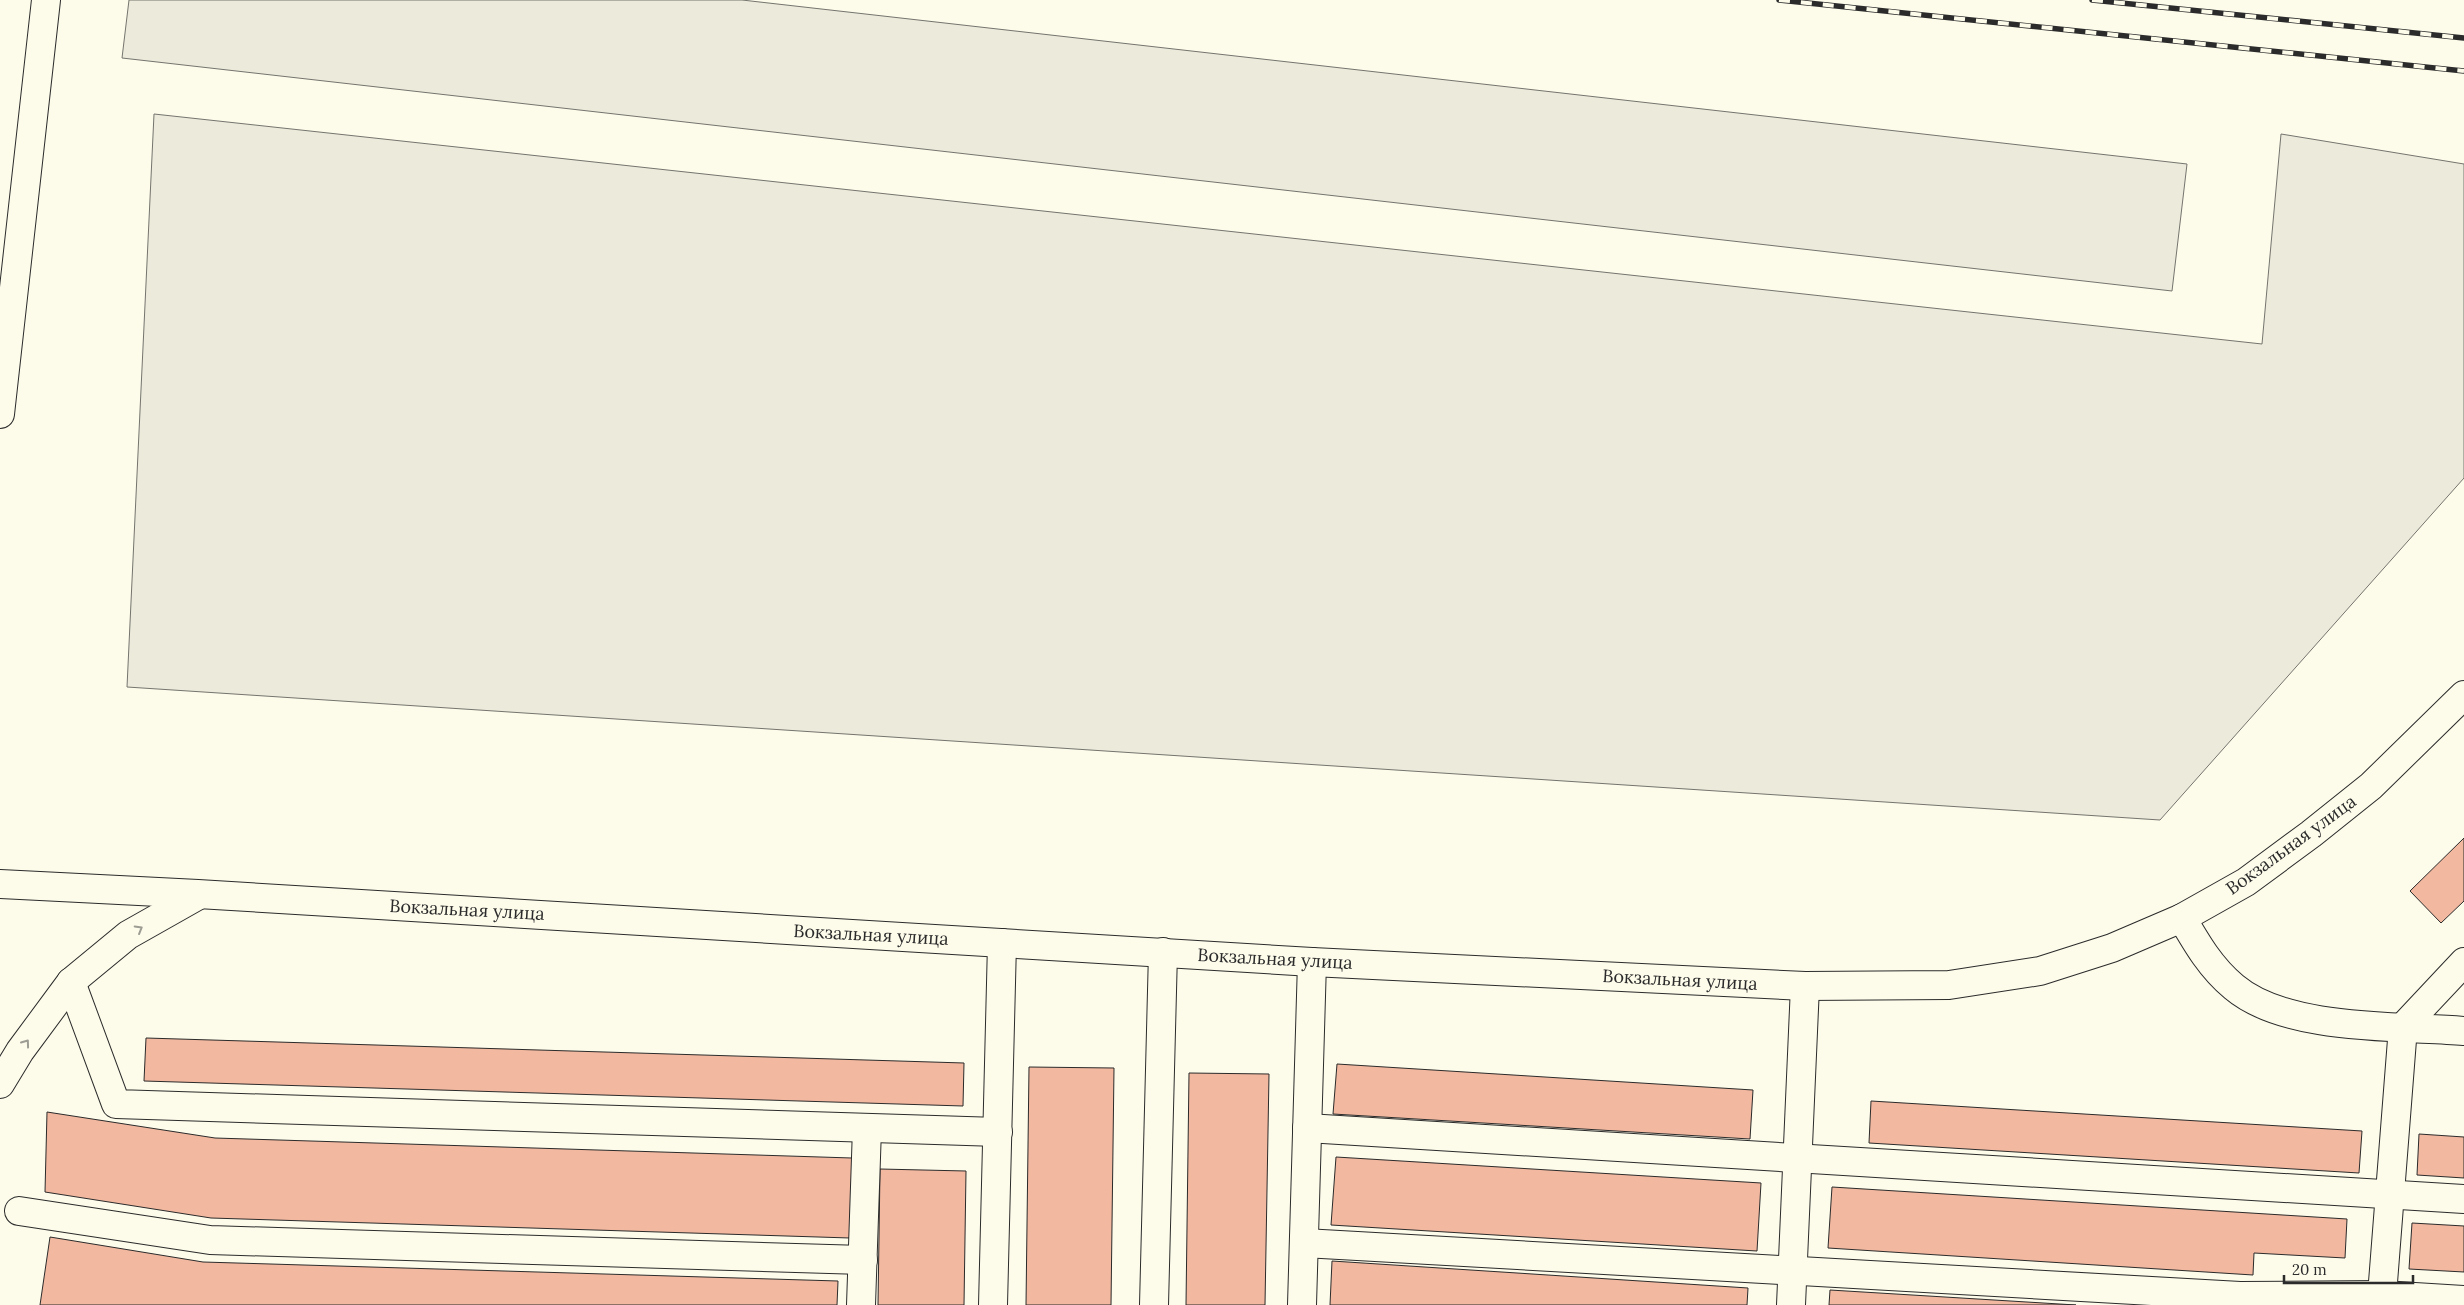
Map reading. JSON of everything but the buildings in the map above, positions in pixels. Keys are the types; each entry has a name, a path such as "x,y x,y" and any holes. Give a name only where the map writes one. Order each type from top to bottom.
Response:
{"main road":[{"path":"0,414 46,0"},
{"name":"Вокзальная улица","path":"0,884 197,896 198,894 1312,962 1805,986 1949,985 2040,971 2112,948 2182,918 2246,882 2311,834 2371,786 2464,695"},
{"path":"0,1084 20,1051 71,982 128,935 197,896"},
{"path":"2182,918 2206,959 2236,988 2272,1010 2318,1021 2464,1031"},
{"path":"993,1305 1002,942"},
{"path":"1154,1305 1163,952"},
{"path":"1302,1305 1312,962"},
{"path":"2379,1300 2390,1194 2403,1027 2464,962"},
{"path":"71,982 116,1104 998,1132"},
{"path":"1791,1305 1805,986"},
{"path":"861,1305 867,1128"},
{"path":"1307,1128 2464,1199"},
{"path":"19,1211 210,1240 862,1260"},
{"path":"1304,1243 2240,1296 2379,1300 2464,1300"}],"shaded area":[{"path":"129,0 742,0 2187,164 2172,291 122,58"},
{"path":"154,114 2262,344 2281,134 2464,164 2464,478 2160,820 127,687"}],"railway":[{"path":"1779,0 2464,71"},
{"path":"2092,0 2464,38"}]}
